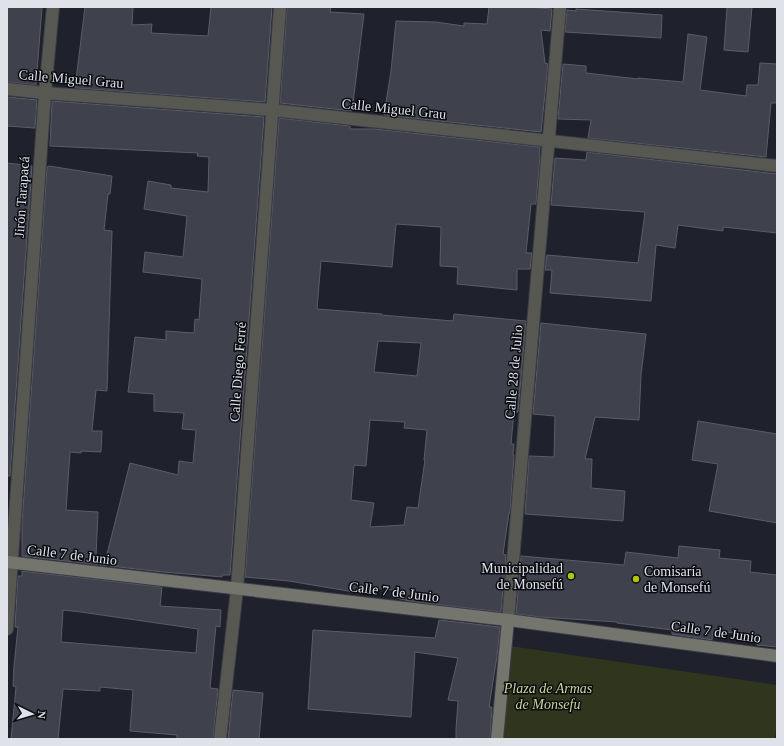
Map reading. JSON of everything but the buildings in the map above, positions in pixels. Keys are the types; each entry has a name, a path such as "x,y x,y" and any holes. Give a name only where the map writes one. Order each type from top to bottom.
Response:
{"street":[{"name":"Jirón Tarapacá","path":"7,629 9,562 53,7"},
{"name":"Calle Diego Ferré","path":"220,739 237,589 280,7"},
{"name":"Calle 28 de Julio","path":"497,739 560,7"},
{"name":"Calle Miguel Grau","path":"7,89 272,110 777,166"},
{"name":"Calle 7 de Junio","path":"9,562 508,620 777,656"}],"green space":[{"name":"Plaza de Armas de Monsefu","path":"510,646 777,685 775,739 500,739"}],"place":[{"name":"Municipalidad de Monsefú","path":"571,576"},
{"name":"Comisaría de Monsefú","path":"636,579"}]}
